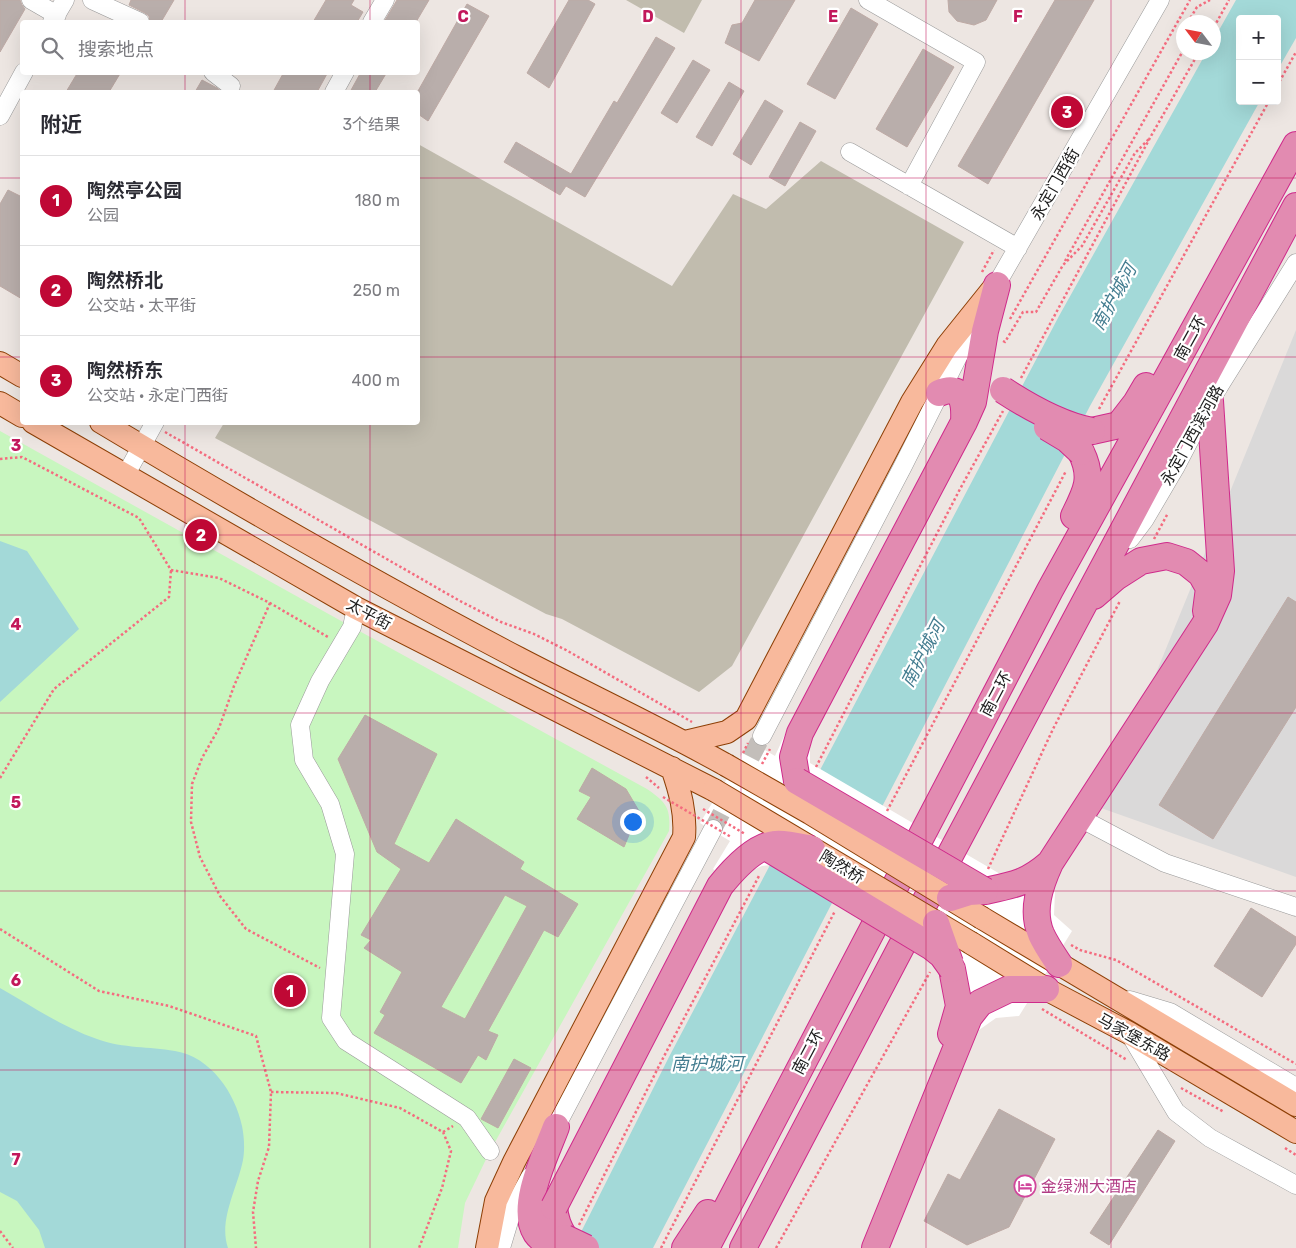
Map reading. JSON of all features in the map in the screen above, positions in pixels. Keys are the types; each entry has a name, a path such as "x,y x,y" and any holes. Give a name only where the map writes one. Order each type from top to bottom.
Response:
{"highway":[{"name":"南二环","path":"706,1248 1050,590 1296,145"},
{"name":"南二环","path":"743,1248 768,1197 1296,206"},
{"path":"997,285 976,376 972,402 964,422 800,733 793,757 806,776 986,881 1020,883 1050,863"},
{"path":"976,376 1067,439 1085,439 1119,425 1136,403 1169,343 1202,317"},
{"path":"984,343 987,368 1005,397"},
{"path":"939,393 952,390 958,393 965,408 964,422"},
{"path":"964,422 976,409 1005,397"},
{"path":"1059,964 1041,934 1036,907 1039,892 1050,863 1204,624 1218,595 1221,571 1210,401"},
{"path":"1050,590 1056,550 1085,495 1088,485 1085,439"},
{"path":"1084,605 1116,577 1141,562 1167,556 1186,562 1201,574 1209,588 1204,624"},
{"path":"806,776 810,813"},
{"path":"556,1127 532,1194 530,1207 535,1231 559,1242 561,1232 555,1219 554,1207 720,886 737,866 764,857 776,844 812,849"},
{"path":"764,857 932,947 942,956 942,968 959,1006 955,1026 862,1248"},
{"path":"950,898 970,892 986,881"},
{"path":"936,923 946,948 942,968"},
{"path":"875,1248 968,1017 980,1003 1009,989 1046,989"},
{"path":"685,1248 714,1205 720,1198 738,1186"},
{"path":"763,1248 768,1197"}],"main road":[{"path":"685,742 727,732 746,719 912,402 947,346 997,285"},
{"path":"0,363 20,375"},
{"path":"0,403 20,415"},
{"name":"太平街","path":"38,425 356,608 672,768 709,799"},
{"name":"太平街","path":"106,425 373,580 726,765"},
{"name":"陶然桥","path":"726,765 810,813 982,918"},
{"path":"487,1248 496,1201 514,1162 684,837 685,823 681,795 672,768"},
{"name":"陶然桥","path":"709,799 812,849 971,943"},
{"name":"马家堡东路","path":"982,918 1296,1105"},
{"name":"马家堡东路","path":"971,943 1046,989 1130,1034 1296,1132"}],"street":[{"path":"30,0 58,12"},
{"path":"92,0 136,20"},
{"path":"373,20 385,0"},
{"path":"868,0 976,62 909,186"},
{"name":"永定门西街","path":"997,285 1160,0"},
{"path":"0,116 22,75"},
{"path":"217,75 231,86"},
{"path":"335,90 343,75"},
{"path":"850,152 1018,248"},
{"name":"永定门西滨河路","path":"1084,605 1144,519 1175,468 1210,401 1296,263"},
{"path":"762,736 939,393 984,343"},
{"path":"124,476 153,425"},
{"path":"356,608 352,627 320,681 300,725 304,760 330,804 345,854 331,1018 346,1041 467,1118 490,1151"},
{"path":"1080,818 1165,863 1296,907"},
{"path":"501,1248 514,1208 713,829"},
{"path":"1103,991 1170,1012 1296,1087"},
{"path":"1130,1034 1176,1112 1210,1138 1296,1185"}],"path":[{"path":"1192,15 1197,7 1210,0"},
{"path":"1221,15 1229,0"},
{"path":"1281,79 1296,52"},
{"path":"984,343 1023,312 1036,312 1178,60"},
{"path":"806,776 956,498 1005,397 1195,60"},
{"path":"883,819 1140,332 1267,105"},
{"path":"1063,265 1082,246 1135,153 1152,136"},
{"path":"156,425 460,601 501,622 534,634 566,650 714,735"},
{"path":"0,459 22,457 139,518 171,570 169,597 54,689 0,778"},
{"path":"1141,562 1170,510"},
{"path":"171,570 219,578 270,603 342,645"},
{"path":"986,881 1052,729 1120,601"},
{"path":"270,603 234,686 219,728 202,758 192,784 190,822 200,856 220,896 246,929 335,976"},
{"path":"663,797 731,837"},
{"path":"559,1242 661,1062 764,857 709,799"},
{"path":"662,1248 837,907"},
{"path":"0,929 99,991 169,1006 256,1036 271,1092 269,1147 258,1182 253,1212 256,1248"},
{"path":"776,1248 942,968"},
{"path":"271,1092 336,1094 400,1108 443,1132 451,1151 442,1188 419,1248"},
{"path":"0,1230 13,1248"}],"shaded area":[{"path":"626,0 702,0 684,33"},
{"path":"420,145 672,286 733,194 766,209 821,161 964,242 732,666 699,692 562,619 546,614 215,438 223,425 420,425"},
{"path":"1296,330 1296,877 1101,808"}],"green space":[{"path":"0,431 647,789 666,806 669,817 669,831 490,1151 465,1203 458,1248 0,1248"}],"water":[{"name":"南护城河","path":"1236,0 1296,0 1296,38 1281,64 1281,15 1236,15 1236,105 1258,105 1090,406 653,1248 573,1248 670,1055 1059,316 1202,60 1221,60 1221,27"},
{"path":"0,541 27,551 79,629 0,702"},
{"path":"0,988 84,1034 107,1042 127,1046 165,1049 188,1055 200,1061 219,1078 234,1101 239,1114 244,1143 241,1170 225,1226 228,1248 45,1248 39,1230 17,1201 0,1192"}],"pier":[{"path":"786,732 810,743 810,763 1007,878 1020,870 1055,892 1054,915 1072,931 1019,1016 996,1018 979,1030 946,1015 946,980 942,968 778,867 771,865 762,866 746,873 732,885 713,869 730,841 700,823 750,741 775,756"}],"building":[{"path":"0,0 20,0 25,9 0,52"},
{"path":"131,0 174,0 162,20 150,20 149,16 145,13 129,5"},
{"path":"326,0 354,0 351,5 363,12 358,20 314,20"},
{"path":"397,0 429,0 417,20 385,20"},
{"path":"569,0 588,0 595,4 549,88 527,73"},
{"path":"755,0 795,0 759,61 725,43 732,25 742,23"},
{"path":"948,0 997,0 986,20 974,25 957,21 949,12"},
{"path":"1055,0 1094,0 988,184 958,166"},
{"path":"467,4 489,16 428,121 420,115 419,90"},
{"path":"851,8 878,24 835,99 807,84"},
{"path":"656,37 675,48 585,197 566,186 560,195 504,162 516,142 571,174 614,101 617,103"},
{"path":"923,49 954,67 907,147 876,129"},
{"path":"693,60 710,70 677,123 661,113"},
{"path":"76,75 119,75 110,90 67,90"},
{"path":"282,75 326,75 318,90 274,90"},
{"path":"359,75 385,75 376,90 351,90"},
{"path":"202,80 220,90 196,90"},
{"path":"729,82 744,91 712,146 696,137"},
{"path":"765,100 783,111 751,165 733,154"},
{"path":"800,122 816,131 785,186 769,177"},
{"path":"8,190 20,196 20,298 0,286 0,204"},
{"path":"1288,597 1296,602 1296,707 1213,839 1159,805"},
{"path":"365,715 437,754 394,844 429,863 456,819 524,862 520,869 578,904 558,937 544,930 488,1031 498,1035 486,1060 478,1055 461,1083 374,1033 385,1015 380,1012 402,972 364,948 371,940 361,935 401,869 377,852 338,759","holes":["505,895 527,906 465,1019 441,1007"]},
{"path":"592,768 626,789 639,811 624,847 577,819 591,797 579,791"},
{"path":"1251,908 1296,937 1296,944 1262,997 1214,966"},
{"path":"514,1059 531,1068 498,1128 481,1119"},
{"path":"999,1109 1055,1139 1009,1227 967,1245 924,1221 948,1174 960,1180"},
{"path":"1158,1130 1175,1141 1109,1245 1090,1233"}],"tunnel":[{"path":"713,829 762,736"}],"place":[{"name":"陶然桥东","path":"1067,112"},
{"name":"陶然桥北","path":"201,535"},
{"name":"陶然亭公园","path":"290,991"},
{"name":"金绿洲大酒店","path":"1025,1186"}]}
